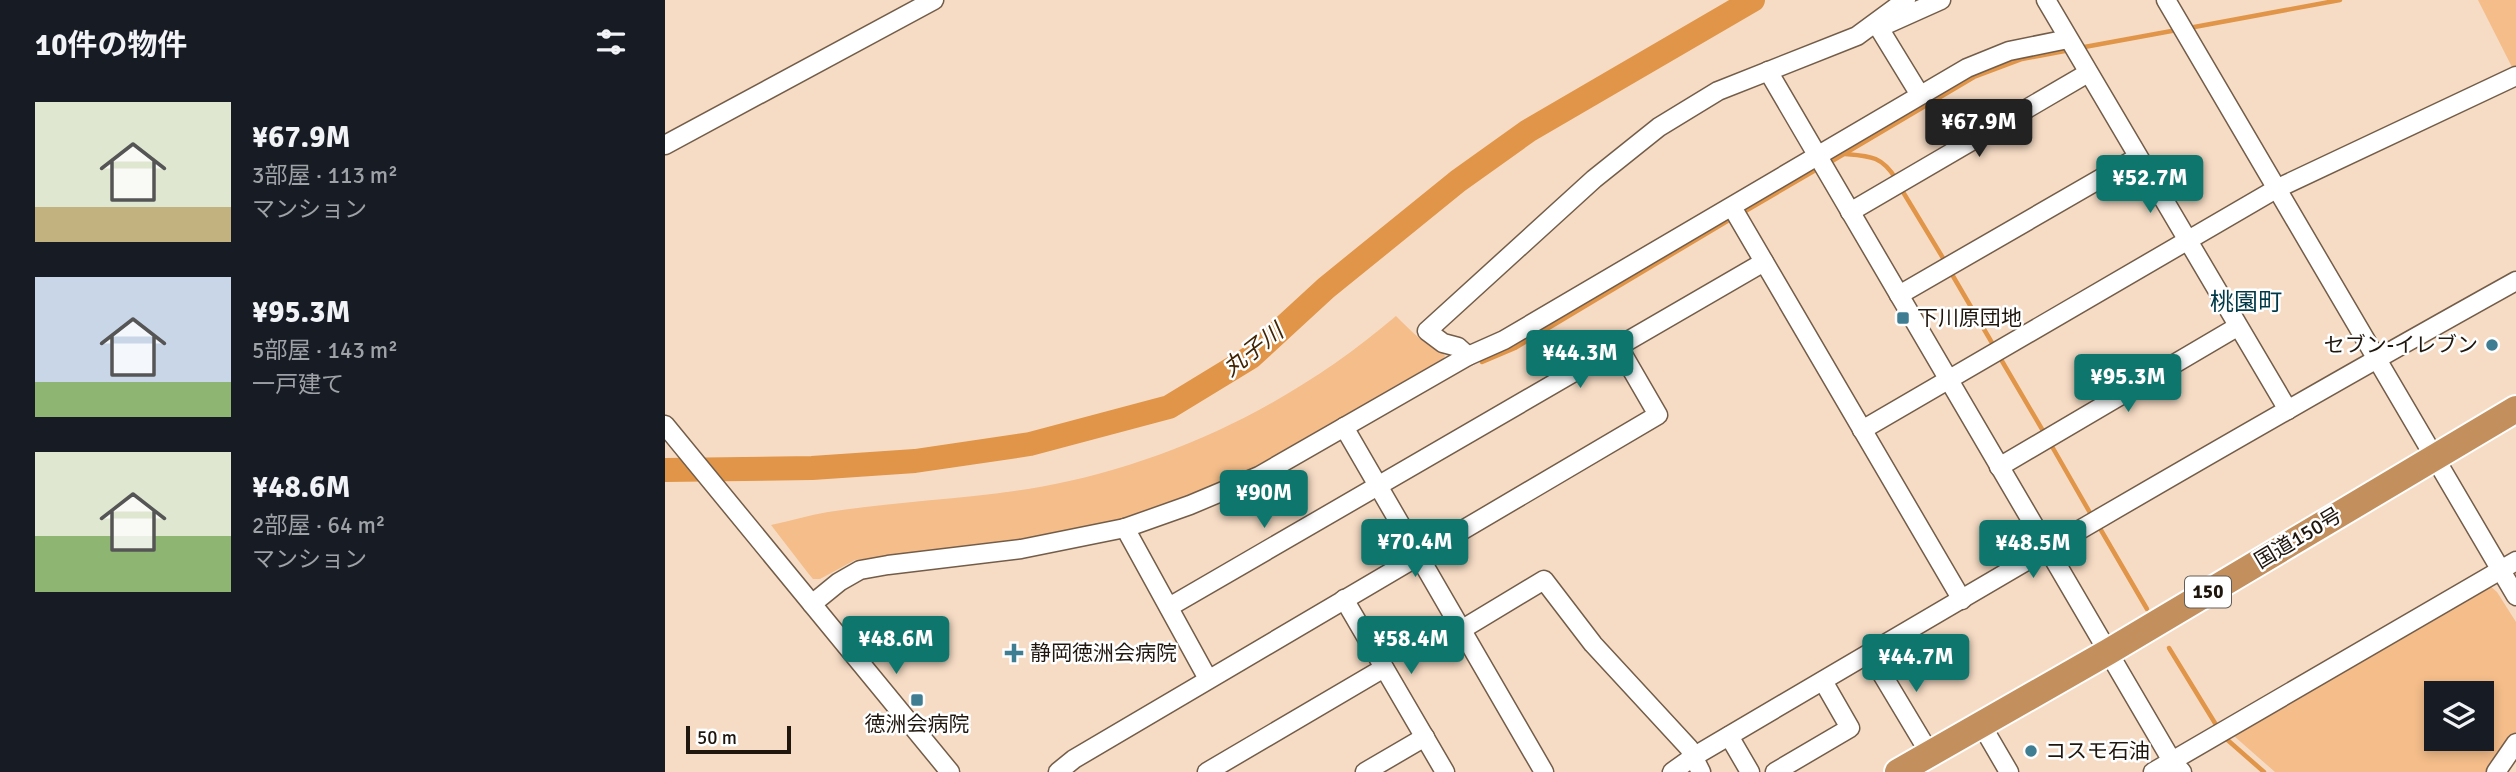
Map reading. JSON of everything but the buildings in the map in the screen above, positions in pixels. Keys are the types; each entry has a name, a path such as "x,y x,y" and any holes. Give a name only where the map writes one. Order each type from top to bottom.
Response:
{"highway":[{"name":"国道150号","path":"1929,763 2437,464 2516,410"},
{"name":"国道150号","path":"2437,464 2516,427"},
{"name":"国道150号","path":"1899,772 1929,763 1988,736 2111,658"}],"street":[{"path":"665,145 934,0"},
{"path":"1857,36 1906,0"},
{"path":"1468,356 1458,347 1443,343 1427,331 1594,179 1659,127 1718,91 1879,28 1941,0"},
{"path":"2046,0 2288,410"},
{"path":"2166,0 2437,464 2508,565 2516,596"},
{"path":"1879,28 1920,95"},
{"path":"812,604 839,582 860,570 1021,550 1125,528 1191,506 1259,476 1468,356 1504,340 1967,68 1992,57 2068,39"},
{"path":"1768,71 2177,767"},
{"path":"1850,212 2088,72"},
{"path":"1862,430 2276,189 2516,76"},
{"path":"1899,295 2138,157"},
{"path":"1732,207 1962,600"},
{"path":"1169,607 1763,261"},
{"path":"1672,772 1697,765 1729,736 2047,549 2516,281"},
{"path":"1999,467 2237,327"},
{"path":"1058,772 1079,766 1209,679 1658,415 1618,346"},
{"path":"665,425 950,772"},
{"path":"1343,427 1541,767 1522,772"},
{"path":"1125,528 1209,679"},
{"path":"2153,772 2177,767 2508,565"},
{"path":"1461,630 1544,580 1593,643 1675,731 1689,748 1697,765"},
{"path":"1344,599 1445,772"},
{"path":"1870,654 1929,763"},
{"path":"1207,772 1384,668"},
{"path":"1775,772 1850,728 1823,681"},
{"path":"1729,736 1750,772"},
{"path":"1988,736 2009,772"},
{"path":"1366,772 1425,737"},
{"path":"2496,772 2516,743"}],"shaded area":[{"path":"2478,0 2516,0 2516,67 2513,69"},
{"path":"1396,316 1423,341 1442,351 1445,356 1442,360 1279,456 1183,500 1135,516 1026,540 855,560 820,579 813,579 771,525 854,508 1040,487 1137,462 1184,445 1273,402 1316,376"},
{"path":"2489,585 2497,592 2516,622 2516,732 2488,772 2275,772 2234,736"}],"waterway":[{"name":"丸子川","path":"665,470 812,468 915,461 1030,444 1169,407 1251,357 1326,288 1458,181 1528,131 1753,0"},
{"path":"2189,28 2340,0"},
{"path":"2079,48 2177,30"},
{"path":"1827,164 1974,77 2022,59 2070,50"},
{"path":"1845,154 1875,159 1886,166 1896,179"},
{"path":"1742,213 1819,168"},
{"path":"1900,187 1946,263"},
{"path":"1482,362 1515,348 1734,217"},
{"path":"1950,271 1995,348"},
{"path":"1999,356 2046,436"},
{"path":"2050,443 2093,518"},
{"path":"2098,525 2147,609"},
{"path":"2169,648 2218,728"},
{"path":"2223,736 2264,772"}],"place":[{"name":"下川原団地","path":"1903,318"},
{"name":"セブン-イレブン","path":"2492,345"},
{"name":"静岡徳洲会病院","path":"1014,653"},
{"name":"徳洲会病院","path":"917,700"},
{"name":"コスモ石油","path":"2031,751"}],"district":[{"name":"桃園町","path":"2246,302"}]}
